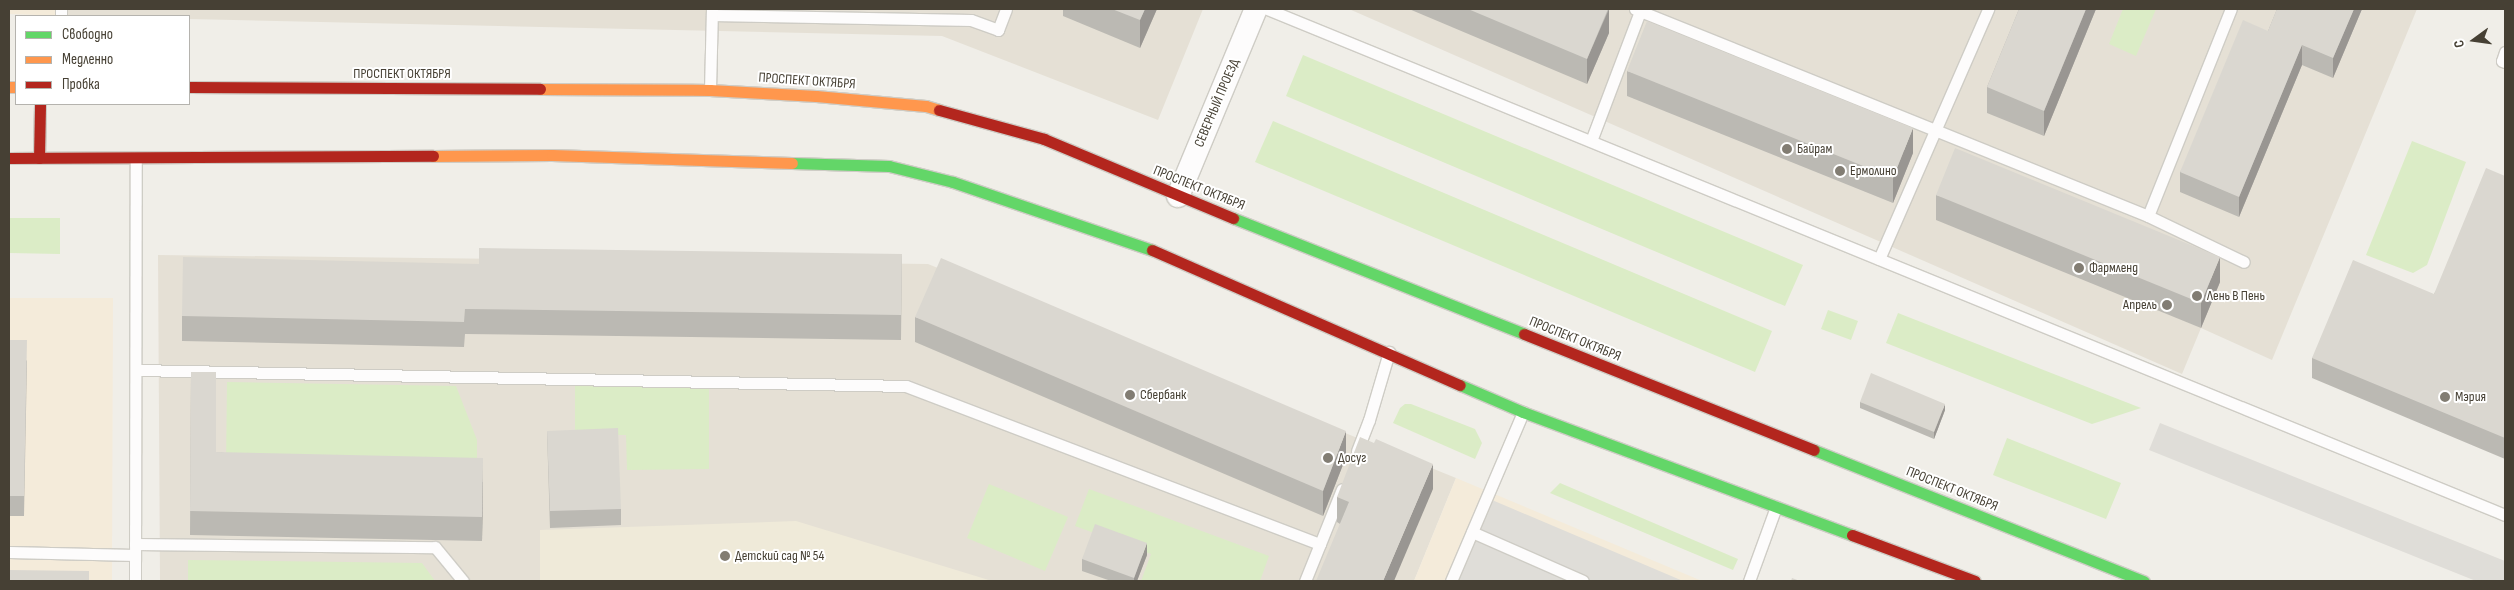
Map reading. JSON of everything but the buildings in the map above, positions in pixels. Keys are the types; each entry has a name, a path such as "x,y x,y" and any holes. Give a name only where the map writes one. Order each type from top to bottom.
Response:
{"main road":[{"name":"ПРОСПЕКТ ОКТЯБРЯ","path":"190,88 710,90 816,96 926,106 1044,140 1178,196 2144,581"},
{"path":"39,158 40,105"},
{"path":"9,158 552,155 889,166 953,182 1148,248 1523,412 1975,581"}],"street":[{"name":"СЕВЕРНЫЙ ПРОЕЗД","path":"1178,196 1256,9"}],"lane":[{"path":"710,90 712,12 971,20 998,30 1006,9"},
{"path":"1267,9 2505,514"},
{"path":"1880,259 1988,9"},
{"path":"2148,216 2231,9"},
{"path":"1591,141 1637,10 2148,216 2244,262"},
{"path":"2505,52 2502,60 2505,62"},
{"path":"135,581 136,158"},
{"path":"1305,581 1369,420 1389,352"},
{"path":"136,370 906,386 1320,544"},
{"path":"1451,581 1523,412"},
{"path":"1749,581 1776,507"},
{"path":"1472,532 1583,581"},
{"path":"9,552 435,547 463,581"}],"shaded area":[{"path":"9,9 67,9 67,15 9,14"},
{"path":"67,9 1203,9 1158,120 942,36 190,19 190,15 67,15"},
{"path":"1349,9 2417,9 2272,360 2201,328 2182,374"},
{"path":"158,255 928,264 1456,478 1414,581 160,581"},
{"path":"9,298 113,298 112,581 9,581"},
{"path":"2160,423 2505,561 2505,581 2476,581 2149,450"},
{"path":"1456,478 1702,581 1414,581"},
{"path":"1492,500 1683,581 1458,581"},
{"name":"Детский сад № 54","path":"796,521 992,581 540,581 540,530"}],"green space":[{"path":"2123,9 2156,9 2136,56 2109,44"},
{"path":"1303,55 1803,265 1785,306 1286,96"},
{"path":"1273,121 1772,331 1755,372 1255,162"},
{"path":"2412,141 2466,162 2427,265 2413,273 2366,255"},
{"path":"9,218 60,218 60,254 9,253"},
{"path":"1828,310 1858,321 1851,340 1821,329"},
{"path":"1898,313 2141,408 2092,424 1886,343"},
{"path":"227,382 456,386 477,440 477,471 226,468"},
{"path":"575,386 709,388 709,469 627,470 626,435 575,435"},
{"path":"1405,404 1411,404 1475,429 1482,443 1475,459 1393,423 1400,408"},
{"path":"2007,438 2121,483 2106,519 1993,475"},
{"path":"1560,483 1738,559 1733,570 1550,493"},
{"path":"989,484 1068,517 1045,571 967,538"},
{"path":"1089,489 1269,556 1260,581 1141,581 1151,554 1075,526"},
{"path":"188,560 422,563 435,581 188,581"}],"traffic: fast":[{"path":"792,163 889,166 953,182 1152,250"},
{"path":"1233,218 1524,334"},
{"path":"1460,385 1523,412 1852,535"},
{"path":"1814,450 2144,581"}],"traffic: slow":[{"path":"9,87 15,87"},
{"path":"540,89 710,90 816,96 926,106 939,110"},
{"path":"433,156 552,155 792,163"}],"traffic: jam":[{"path":"190,87 540,89"},
{"path":"39,158 40,105"},
{"path":"939,110 1044,139 1233,218"},
{"path":"9,158 433,156"},
{"path":"1152,250 1460,385"},
{"path":"1524,334 1814,450"},
{"path":"1852,535 1975,581"}],"place":[{"name":"Байрам","path":"1787,149"},
{"name":"Ермолино","path":"1840,171"},
{"name":"Фармленд","path":"2079,268"},
{"name":"Лень В Пень","path":"2197,296"},
{"name":"Апрель","path":"2167,305"},
{"name":"Сбербанк","path":"1130,395"},
{"name":"Мэрия","path":"2445,397"},
{"name":"Досуг","path":"1328,458"},
{"name":"Детский сад № 54","path":"725,556"}]}
